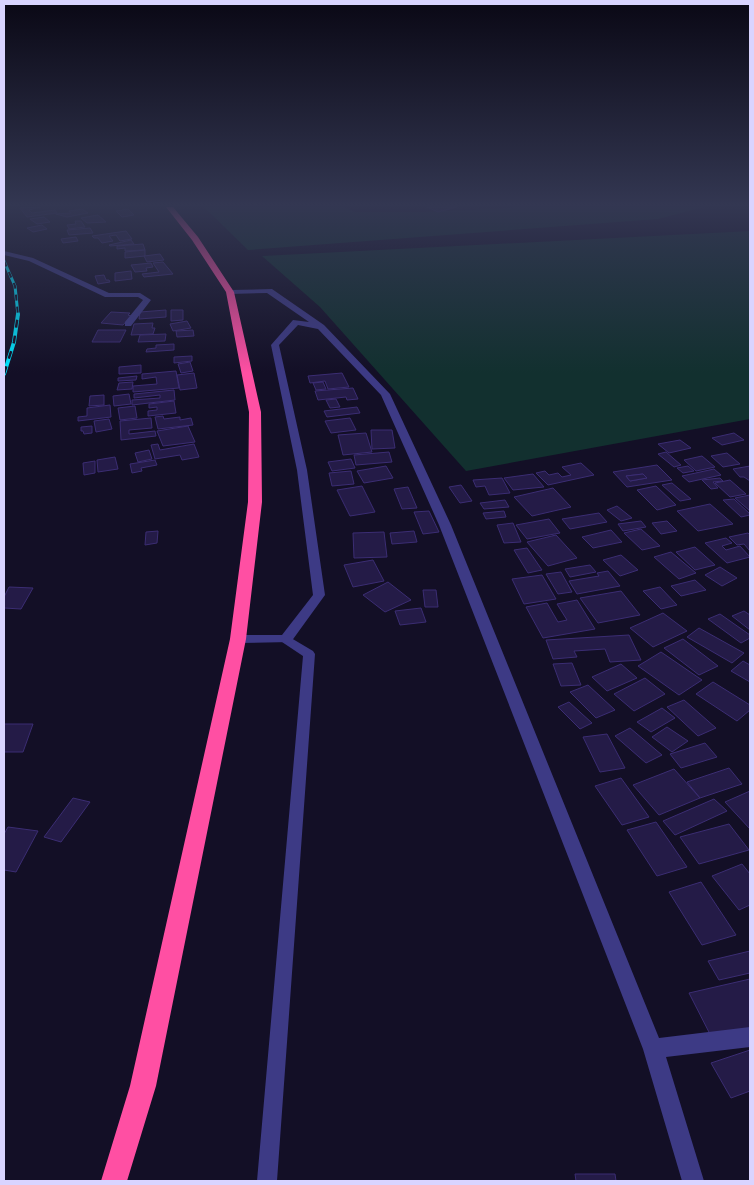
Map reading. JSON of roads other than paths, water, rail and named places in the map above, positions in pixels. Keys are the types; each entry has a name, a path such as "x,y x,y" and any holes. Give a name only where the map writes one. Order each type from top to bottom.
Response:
{"highway":[{"path":"114,1181 143,1086 238,639 255,502 255,412 230,292 210,262"}],"street":[{"path":"38,262 108,294 140,295 147,300 128,324"},
{"path":"230,292 269,291 321,327 384,394 445,525 653,1049 693,1181"},
{"path":"238,639 286,639 319,595 302,470 275,345 296,322 321,327"},
{"path":"653,1049 750,1037"}],"lane":[{"path":"267,1181 310,654 286,639"}],"railway":[{"path":"5,262 15,286 18,314"},
{"path":"4,374 14,342 18,314"}]}
